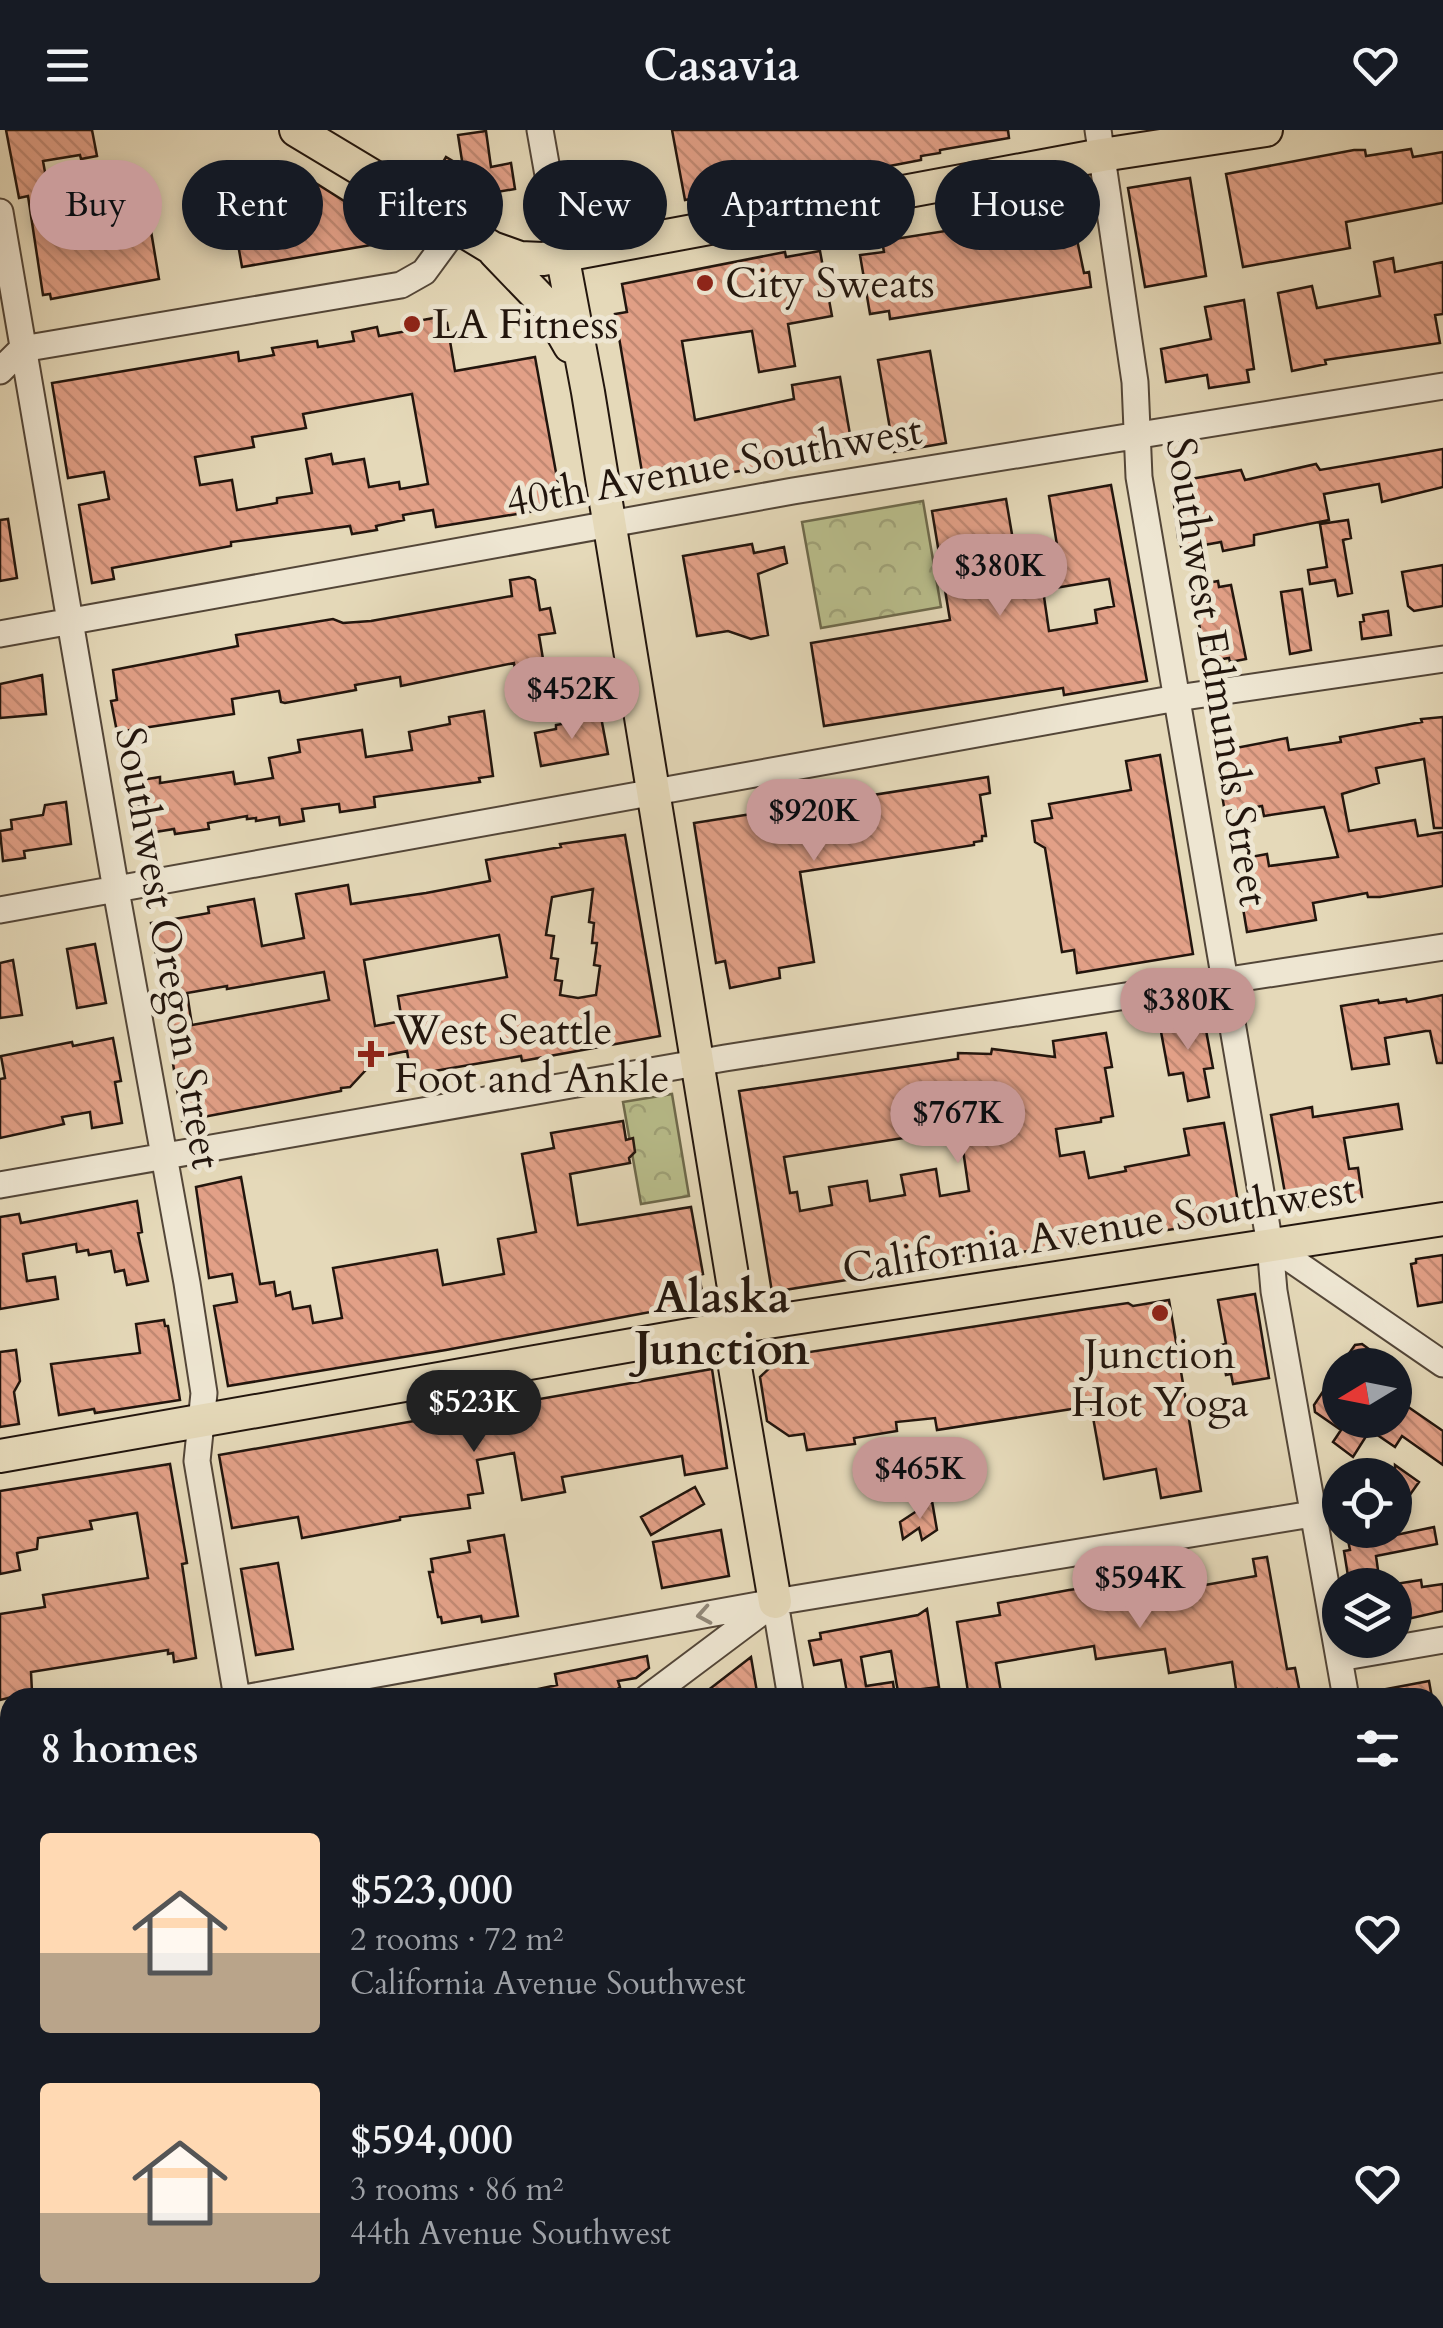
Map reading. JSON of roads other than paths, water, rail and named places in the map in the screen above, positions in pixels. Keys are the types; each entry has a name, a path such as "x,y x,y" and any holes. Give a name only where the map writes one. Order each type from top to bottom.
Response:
{"main road":[{"path":"296,130 346,160"},
{"path":"498,250 520,258 543,258 1100,142 1266,130"},
{"path":"494,250 547,306 563,332 588,392"},
{"path":"562,254 588,392 735,1294 734,1367 775,1602"},
{"name":"California Avenue Southwest","path":"0,1456 735,1328 1443,1218"}],"street":[{"path":"540,130 562,254"},
{"name":"Southwest Edmunds Street","path":"1100,142 1136,382 1140,477 1322,1568"},
{"name":"Southwest Oregon Street","path":"0,212 11,343 70,622 202,1375 204,1419 196,1461 239,1688"},
{"path":"0,371 11,343 401,284 424,272 440,250"},
{"name":"40th Avenue Southwest","path":"0,634 608,524 1443,386"},
{"path":"0,910 1177,698 1443,658"},
{"path":"0,1185 697,1062 1443,947"},
{"path":"1270,1245 1443,1364"},
{"path":"297,1688 775,1602 1312,1514"},
{"path":"660,1688 775,1602"},
{"path":"775,1602 789,1688"},
{"path":"633,1628 672,1634 696,1661"},
{"path":"1412,1645 1443,1640"},
{"name":"Southwest Edmunds Street","path":"1339,1658 1344,1688"}],"place":[{"name":"City Sweats","path":"705,283"},
{"name":"LA Fitness","path":"412,324"},
{"name":"West Seattle Foot and Ankle","path":"371,1054"},
{"name":"Junction Hot Yoga","path":"1160,1313"}],"district":[{"name":"Alaska Junction","path":"722,1323"}]}
